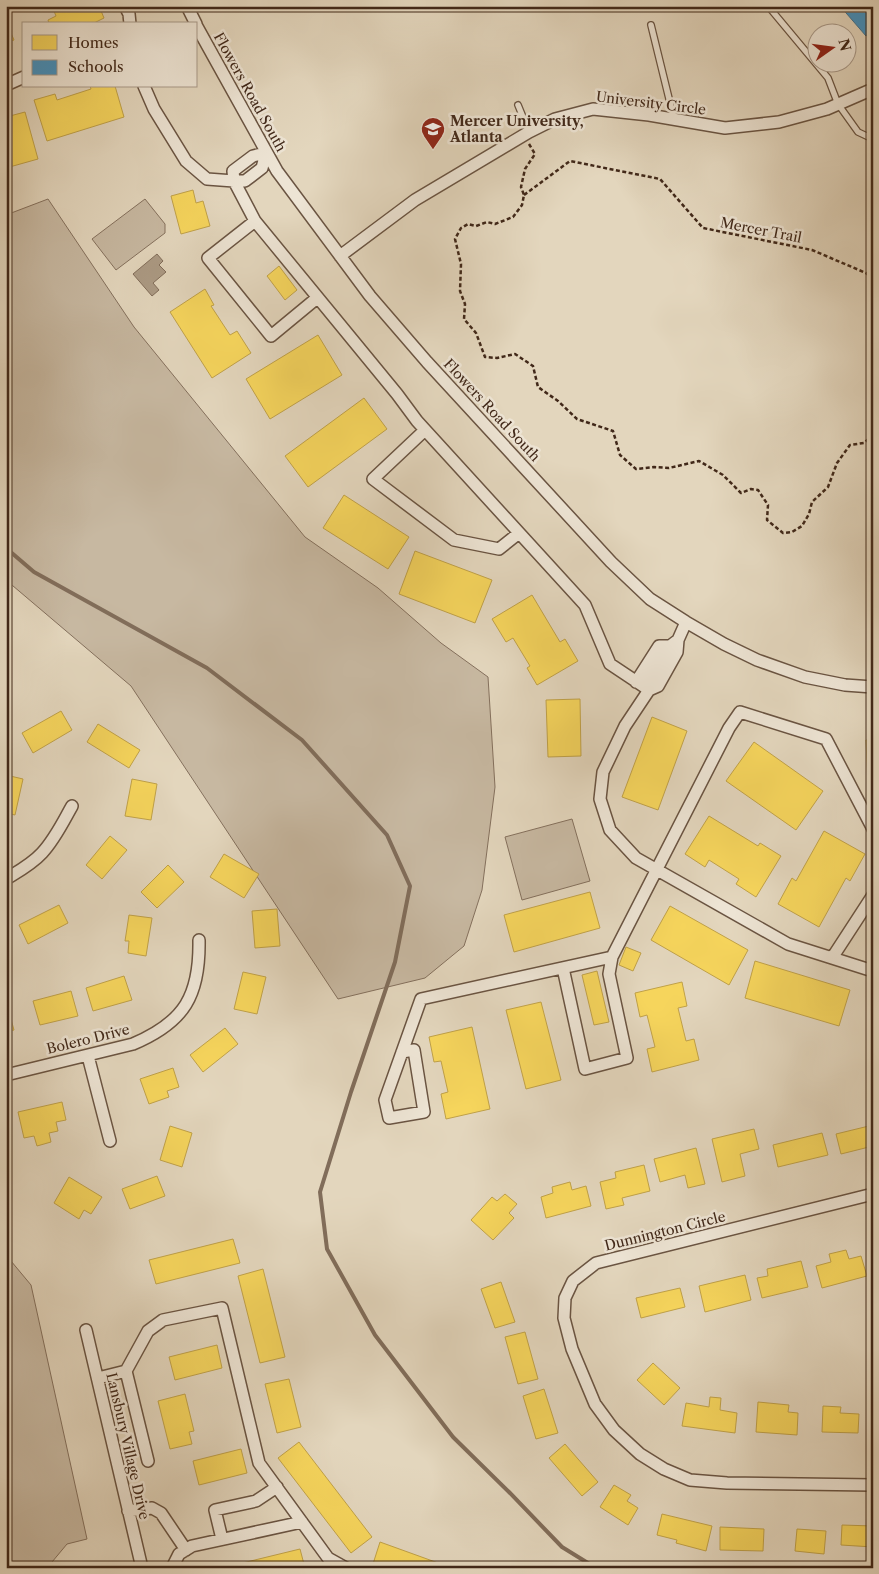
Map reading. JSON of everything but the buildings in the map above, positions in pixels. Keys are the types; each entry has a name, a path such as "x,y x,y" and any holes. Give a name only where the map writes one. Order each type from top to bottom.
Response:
{"street":[{"path":"125,6 129,14 130,22"},
{"name":"Flowers Road South","path":"187,6 195,22"},
{"name":"Flowers Road South","path":"198,28 277,171 370,296 427,362 610,562 650,599 724,644 757,660 805,677 845,685 873,686"},
{"path":"6,84 22,78"},
{"path":"145,88 154,110 186,161 207,179 234,182"},
{"name":"University Circle","path":"340,256 415,200 529,132 555,119 593,109 674,119 725,128 779,122 827,109 873,89"},
{"path":"266,153 253,156 233,171 234,182 254,221 425,430 585,605 610,664 649,690"},
{"path":"254,221 208,258 271,336 318,298"},
{"path":"425,430 372,480 454,540 499,549 519,532"},
{"path":"686,622 649,681 649,690 625,726 603,772 600,800 610,830 636,858 788,944 873,971"},
{"path":"636,682 659,646 674,643"},
{"path":"563,968 585,1069 626,1058 609,974 612,957 729,728 740,712 826,739 869,812 873,829"},
{"path":"6,879 22,870 43,852 56,835 72,806"},
{"path":"832,958 873,895"},
{"name":"Bolero Drive","path":"6,1075 88,1056 133,1044 151,1037 170,1023 183,1010 192,995 197,975 199,940"},
{"path":"402,1052 414,1050 424,1112 389,1118 385,1100 402,1052 421,999 612,957"},
{"path":"88,1056 110,1141"},
{"name":"Dunnington Circle","path":"873,1194 596,1264 573,1281 565,1298 564,1318 572,1349 595,1404 614,1430 640,1454 664,1469 690,1480 873,1485"},
{"path":"148,1461 126,1371 148,1331 163,1320 222,1308 259,1463 328,1558 346,1568"},
{"name":"Lansbury Village Drive","path":"86,1330 142,1568"},
{"path":"98,1378 126,1371"},
{"path":"222,1539 214,1510 256,1501 277,1487"},
{"path":"128,1511 152,1508 161,1513 186,1550"},
{"path":"172,1568 179,1554 192,1546 302,1522"}],"lane":[{"path":"768,6 828,78 838,104 858,132 873,139"},
{"path":"651,25 674,119"},
{"path":"518,105 529,132"}],"path":[{"name":"Mercer Trail","path":"535,154 525,168 521,187 524,195 522,205 513,217 495,224 487,222 476,226 468,224 461,228 455,239 461,264 460,291 465,304 464,319 476,333 485,357 497,358 515,354 533,366 538,387 558,401 577,419 614,431 620,455 636,469 669,468 699,461 723,474 741,493 751,488 758,490 768,505 767,520 782,533 792,532 802,526 809,514 812,502 828,487 837,463 850,446 864,443 873,435"},
{"name":"Mercer Trail","path":"524,195 570,161 660,179 703,228 812,250 866,273 873,279"}],"shaded area":[{"path":"48,199 134,327 305,537 378,588 441,643 488,677 495,787 482,890 464,946 425,978 338,999 131,686 6,580 6,215"},
{"path":"145,199 165,224 165,233 116,270 92,239"},
{"path":"157,254 163,261 159,265 166,272 153,283 159,290 152,296 133,274"},
{"path":"572,819 590,881 522,900 505,837"},
{"path":"6,1255 31,1285 87,1539 67,1544 47,1568 6,1568"}],"waterway":[{"path":"6,548 34,572 207,668 302,740 387,835 410,886 395,962 351,1092 320,1192 327,1249 375,1335 453,1437 562,1547 596,1568"}],"place":[{"name":"Mercer University, Atlanta","path":"433,150"}]}
